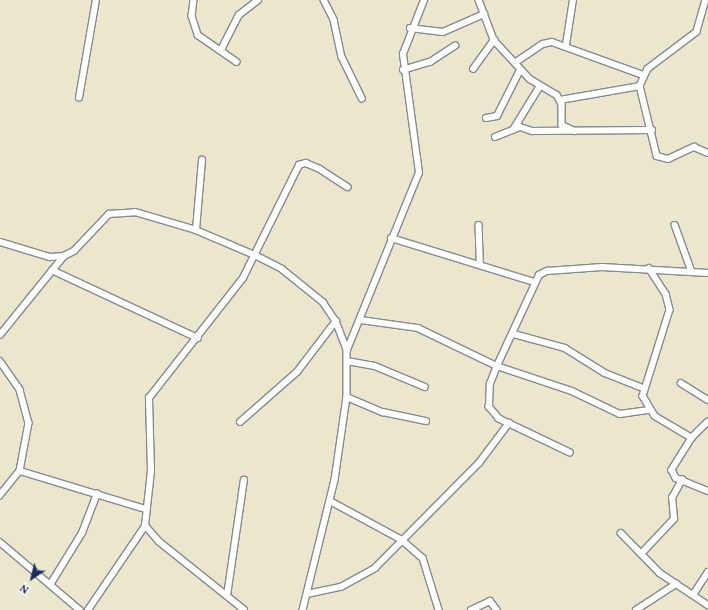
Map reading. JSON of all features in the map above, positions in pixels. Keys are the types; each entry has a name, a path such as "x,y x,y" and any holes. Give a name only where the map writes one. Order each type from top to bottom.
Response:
{"street":[{"path":"79,98 96,0"},
{"path":"194,0 192,16 198,35 237,62"},
{"path":"221,50 240,15 255,0"},
{"path":"324,0 334,20 342,57 362,98"},
{"path":"347,350 361,320 391,238 419,174 415,125 404,70 403,54 410,28 424,0"},
{"path":"479,0 494,40 516,62 520,70 560,100 640,86"},
{"path":"566,45 573,0"},
{"path":"706,0 703,22 694,35 643,75 640,86 652,130 654,152 662,158 694,147 708,153"},
{"path":"410,28 443,32 484,14"},
{"path":"473,69 494,40"},
{"path":"516,62 543,44 566,45 643,75"},
{"path":"404,70 430,62 455,46"},
{"path":"486,118 497,116 520,70"},
{"path":"512,133 540,86"},
{"path":"560,100 562,124 575,131"},
{"path":"496,137 512,133 520,127 532,131 652,130"},
{"path":"196,230 202,160"},
{"path":"88,610 145,526 151,445 149,398 198,338 257,256 264,230 299,164 306,163 320,169 348,187"},
{"path":"0,242 50,257 64,256 74,251 109,214 118,211 196,230 257,256 307,286 336,321 347,350 347,397 330,501 303,610"},
{"path":"479,225 480,263"},
{"path":"675,225 692,272"},
{"path":"391,238 480,263 534,282"},
{"path":"0,334 64,256"},
{"path":"649,268 666,294 670,310 643,388 649,410"},
{"path":"570,452 508,423 489,407 490,384 497,366 514,334 534,282 547,271 649,268 708,273"},
{"path":"52,270 198,338"},
{"path":"361,320 418,328 497,366 572,391 620,414 649,410 692,438"},
{"path":"240,422 297,372 336,321"},
{"path":"514,334 565,348 605,373 643,388"},
{"path":"0,361 27,407 28,438 20,471 0,496"},
{"path":"347,361 375,366 425,387"},
{"path":"682,383 708,400"},
{"path":"347,397 383,412 426,421"},
{"path":"708,422 692,438 672,470 682,480 708,491"},
{"path":"307,594 341,587 364,575 402,540 479,463 508,423"},
{"path":"20,471 146,509"},
{"path":"227,596 244,480"},
{"path":"641,554 674,519 672,498 682,480"},
{"path":"50,585 82,533 97,494"},
{"path":"330,501 402,540 423,558 429,568 439,610"},
{"path":"145,526 159,542 244,610"},
{"path":"621,533 641,554 676,584 708,605"},
{"path":"0,542 80,610"},
{"path":"693,595 708,572"},
{"path":"636,610 676,584"},
{"path":"471,610 490,601 497,610"}]}
